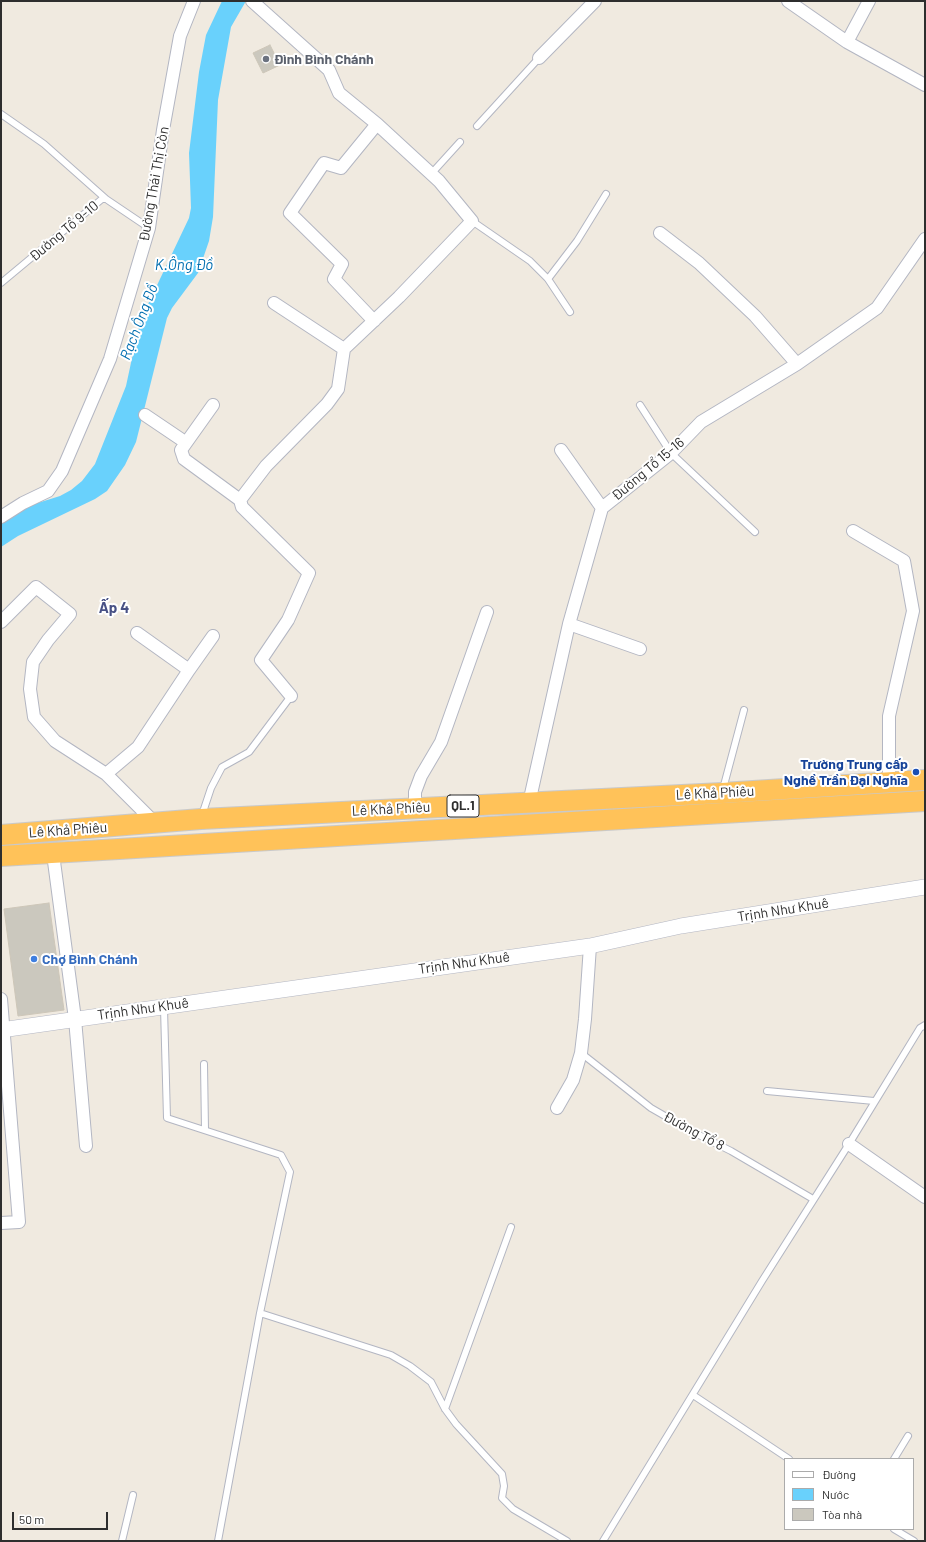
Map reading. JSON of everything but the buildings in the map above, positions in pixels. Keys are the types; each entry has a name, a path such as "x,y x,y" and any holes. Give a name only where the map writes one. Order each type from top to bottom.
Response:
{"highway":[{"name":"Lê Khả Phiêu","path":"1,835 201,819 722,793 889,781 925,780"},
{"name":"Lê Khả Phiêu","path":"1,856 925,801"}],"street":[{"name":"Đường Thái Thị Còn","path":"1,517 22,503 48,491 62,471 110,359 149,228 163,130 180,36 194,1"},
{"path":"539,58 595,1"},
{"path":"788,1 847,42 925,85"},
{"path":"847,42 869,1"},
{"path":"240,500 266,466 327,404 338,389 344,349 374,321 472,221 431,174 377,124 339,93 329,70 255,3"},
{"path":"374,321 334,279 342,264 290,213 324,163 341,168 377,124"},
{"path":"660,233 699,262 755,316 797,364"},
{"name":"Đường Tổ 15-16","path":"529,803 569,624 602,508 671,453 701,422 797,364 877,308 925,239"},
{"path":"274,303 344,349"},
{"path":"212,406 185,442 181,450 184,459 240,500 242,507 310,573 288,620 261,660 291,696"},
{"path":"145,415 185,442"},
{"path":"561,450 602,508"},
{"path":"853,531 904,561 913,611 889,716 889,781"},
{"path":"1,622 36,587 70,614 48,640 33,662 30,689 34,717 56,742 106,774 156,823"},
{"path":"415,808 416,792 421,776 441,742 488,612"},
{"path":"569,624 640,649"},
{"path":"137,633 189,670"},
{"path":"106,774 138,747 213,636"},
{"path":"54,854 75,1019 86,1146"},
{"name":"Trịnh Như Khuê","path":"2,1030 590,946 681,926 925,887"},
{"path":"557,1108 573,1080 581,1054 586,1019 590,946"},
{"path":"1,999 2,1030 19,1222 1,1223"},
{"path":"849,1144 925,1196"}],"lane":[{"path":"477,126 539,58"},
{"path":"1,114 44,144 106,199"},
{"path":"431,174 460,142"},
{"path":"548,279 577,241 606,194"},
{"name":"Đường Tổ 9-10","path":"1,283 102,199 106,199 149,228"},
{"path":"472,221 530,261 548,279 570,312"},
{"path":"640,405 671,453 755,532"},
{"path":"201,819 211,788 222,766 249,752 291,696"},
{"path":"722,793 744,710"},
{"path":"164,1006 167,1118 281,1155 290,1172 260,1314 218,1541"},
{"path":"603,1541 813,1199 849,1144 874,1101 920,1028 925,1025"},
{"name":"Đường Tổ 8","path":"581,1054 651,1108 691,1131 731,1151 813,1199"},
{"path":"204,1064 205,1130"},
{"path":"767,1091 874,1101"},
{"path":"445,1409 511,1227"},
{"path":"260,1314 391,1355 410,1366 431,1382 445,1409 456,1424 502,1474 504,1486 502,1498 513,1509 567,1541"},
{"path":"693,1395 788,1458"},
{"path":"895,1458 908,1436"},
{"path":"122,1541 133,1495"},
{"path":"896,1530 914,1541"}],"water":[{"name":"K.Ông Đồ","path":"222,1 246,1 231,27 218,100 213,217 209,241 198,273 172,308 167,318 136,442 125,465 107,491 95,499 18,536 1,547 1,519 28,506 60,496 71,490 82,481 95,464 126,386 140,321 189,218 191,208 189,153 199,72 206,35"}],"place":[{"name":"Đình Bình Chánh","path":"266,59"},
{"name":"Trường Trung cấp Nghề Trần Đại Nghĩa","path":"916,772"},
{"name":"Chợ Bình Chánh","path":"34,959"}],"district":[{"name":"Ấp 4","path":"114,608"}],"water label":[{"name":"Rạch Ông Đồ","path":"139,322"}]}
